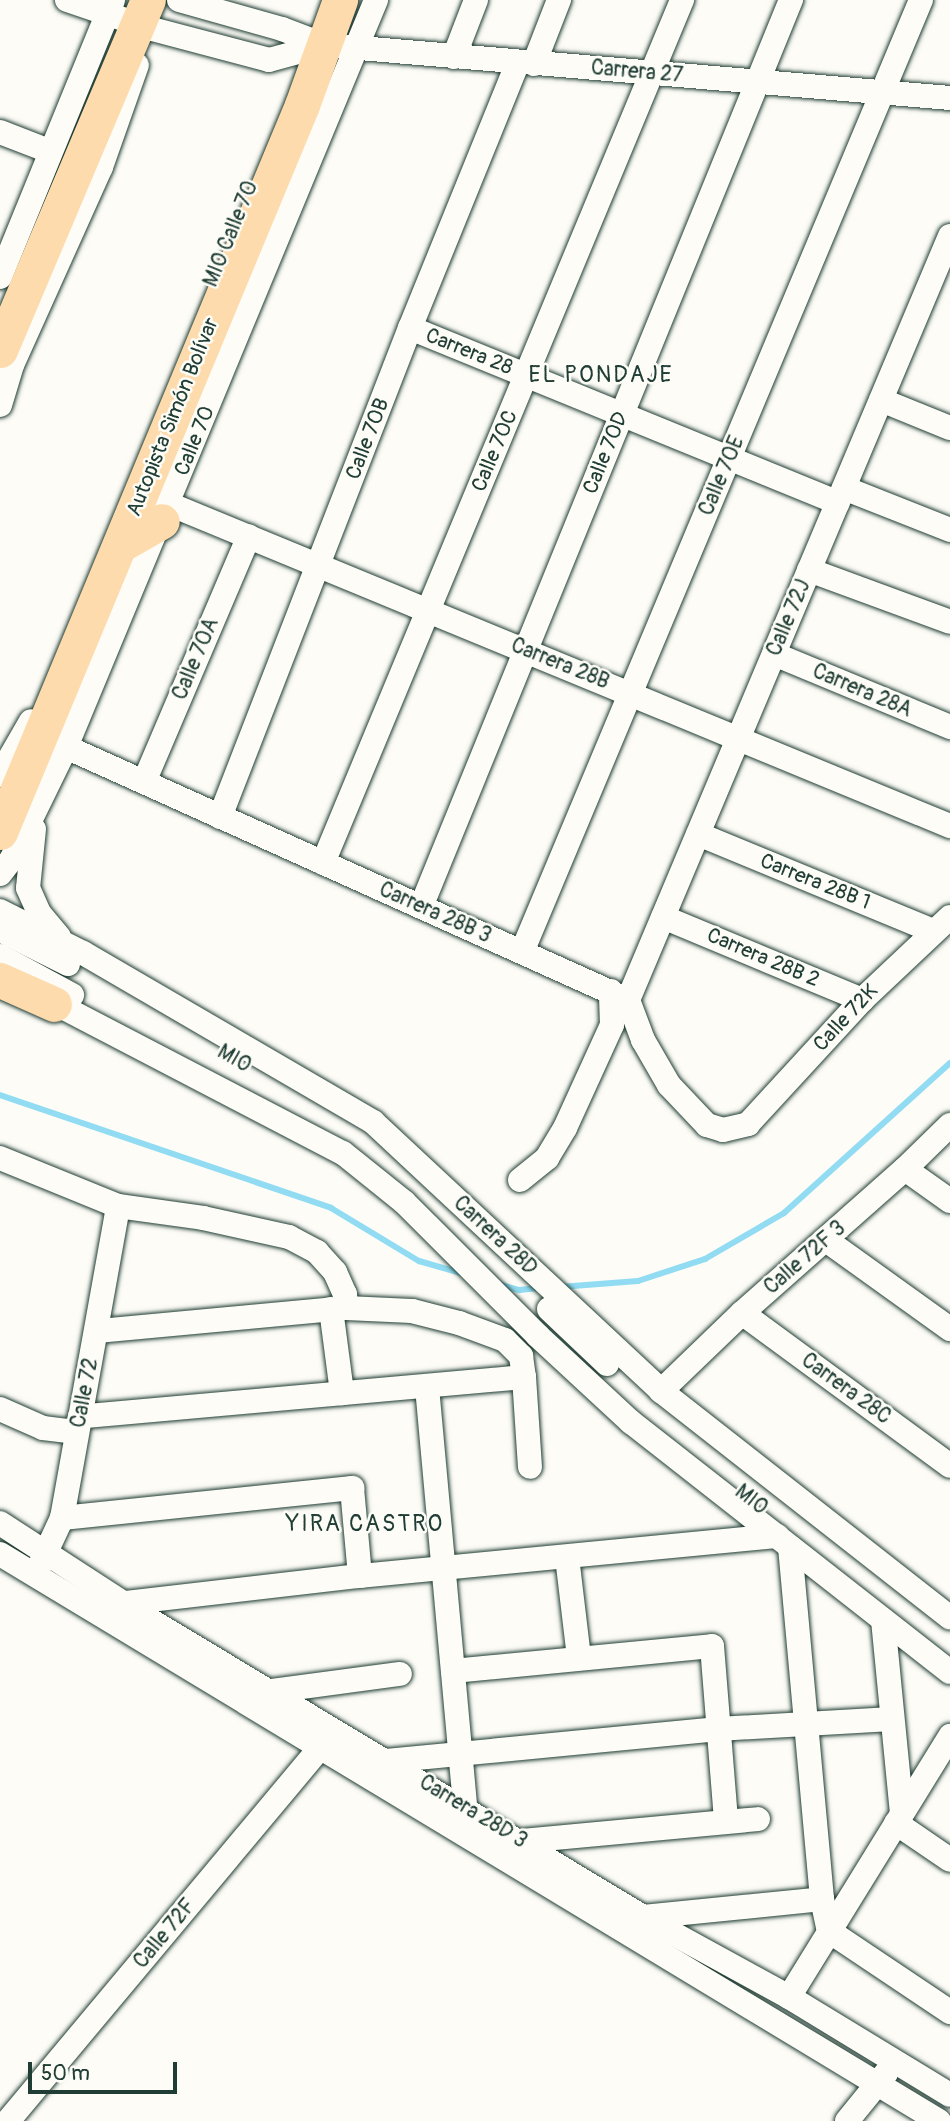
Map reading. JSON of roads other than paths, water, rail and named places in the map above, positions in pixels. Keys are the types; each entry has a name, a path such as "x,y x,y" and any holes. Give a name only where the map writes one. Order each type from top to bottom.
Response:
{"highway":[{"name":"Autopista Simón Bolívar","path":"0,832 302,105 340,0"},
{"path":"0,350 125,10"},
{"path":"120,545 165,513"},
{"path":"0,979 54,1004"}],"street":[{"name":"Carrera 27","path":"67,0 125,10 269,60 323,46"},
{"path":"0,277 49,151 125,10 164,0"},
{"name":"Carrera 27","path":"178,0 323,46 950,98"},
{"name":"MIO Calle 70","path":"0,775 28,728 323,46 325,0"},
{"name":"Calle 70","path":"0,874 11,860 35,814 66,747 165,513 323,46 376,0"},
{"path":"454,57 476,0"},
{"name":"Calle 70B","path":"220,817 320,566 410,328 526,63 559,0"},
{"name":"Calle 70C","path":"323,863 682,0"},
{"name":"Calle 70D","path":"421,907 791,0"},
{"name":"Calle 70E","path":"522,952 921,0"},
{"path":"0,405 12,365 101,167 125,10"},
{"path":"0,132 49,151"},
{"name":"Calle 72J","path":"620,995 663,917 881,400 938,293 950,236"},
{"name":"Carrera 28","path":"410,328 730,458 950,530"},
{"path":"881,400 950,428"},
{"name":"Carrera 28B","path":"165,513 249,537 950,826"},
{"name":"Calle 70A","path":"144,782 249,537"},
{"path":"809,570 950,622"},
{"name":"Carrera 28A","path":"774,654 950,727"},
{"name":"Carrera 28B 3","path":"66,747 620,995"},
{"path":"35,814 29,878 33,901 57,936 83,953"},
{"name":"Carrera 28B 1","path":"698,834 942,924"},
{"name":"Carrera 28D","path":"0,911 83,953 373,1122 439,1208 631,1422 950,1672"},
{"name":"Carrera 28B 2","path":"663,917 862,1000"},
{"name":"Calle 72K","path":"620,995 669,1085 707,1125 723,1130 748,1124 862,1000 942,924"},
{"name":"MIO","path":"0,930 75,968 363,1133 439,1208"},
{"name":"MIO","path":"0,956 354,1142 439,1208"},
{"name":"Carrera 28D","path":"0,970 54,1004 343,1153 439,1208 602,1338 661,1391 950,1618"},
{"path":"520,1180 547,1158 565,1128 612,1025 620,995"},
{"name":"Calle 72F 3","path":"661,1391 742,1313 905,1169 950,1125"},
{"path":"0,1158 118,1206 203,1218 289,1237 317,1252 335,1272 345,1294 338,1308 342,1394"},
{"path":"905,1169 950,1201"},
{"name":"Calle 72","path":"34,1574 48,1553 62,1518 118,1206"},
{"path":"439,1208 557,1337"},
{"path":"826,1240 950,1329"},
{"path":"97,1331 338,1308 412,1311 459,1323 505,1340 521,1356 530,1467"},
{"name":"Carrera 28C","path":"742,1313 950,1466"},
{"name":"MIO","path":"557,1337 650,1402 950,1636"},
{"name":"MIO","path":"557,1337 640,1413 950,1657"},
{"path":"0,1409 43,1428 342,1394 524,1377"},
{"path":"427,1387 466,1808"},
{"path":"62,1518 352,1488 360,1576"},
{"name":"Carrera 28D 3","path":"0,1523 48,1553 132,1617 321,1747 939,2121"},
{"path":"132,1617 360,1576 783,1541 805,1723 822,1899 830,1931 950,2012"},
{"name":"Carrera 28D 3","path":"0,1554 34,1574 132,1617 272,1691 643,1916 789,1997 950,2095"},
{"path":"568,1557 579,1658"},
{"path":"883,1620 899,1818 950,1860"},
{"path":"453,1671 712,1646 726,1821"},
{"path":"272,1691 400,1674"},
{"path":"386,1761 718,1729 892,1719"},
{"path":"789,1997 950,1736"},
{"name":"Calle 72F","path":"8,2121 321,1747"},
{"path":"522,1841 758,1819"},
{"path":"643,1916 822,1899"},
{"path":"847,2121 894,2061"}],"waterway":[{"path":"560,1287 638,1281 705,1259 784,1213 950,1063"},
{"path":"0,1095 331,1208 419,1261 464,1274"},
{"path":"498,1284 519,1290 539,1288"}],"district":[{"name":"EL PONDAJE","path":"601,375"},
{"name":"YIRA CASTRO","path":"365,1524"}]}
